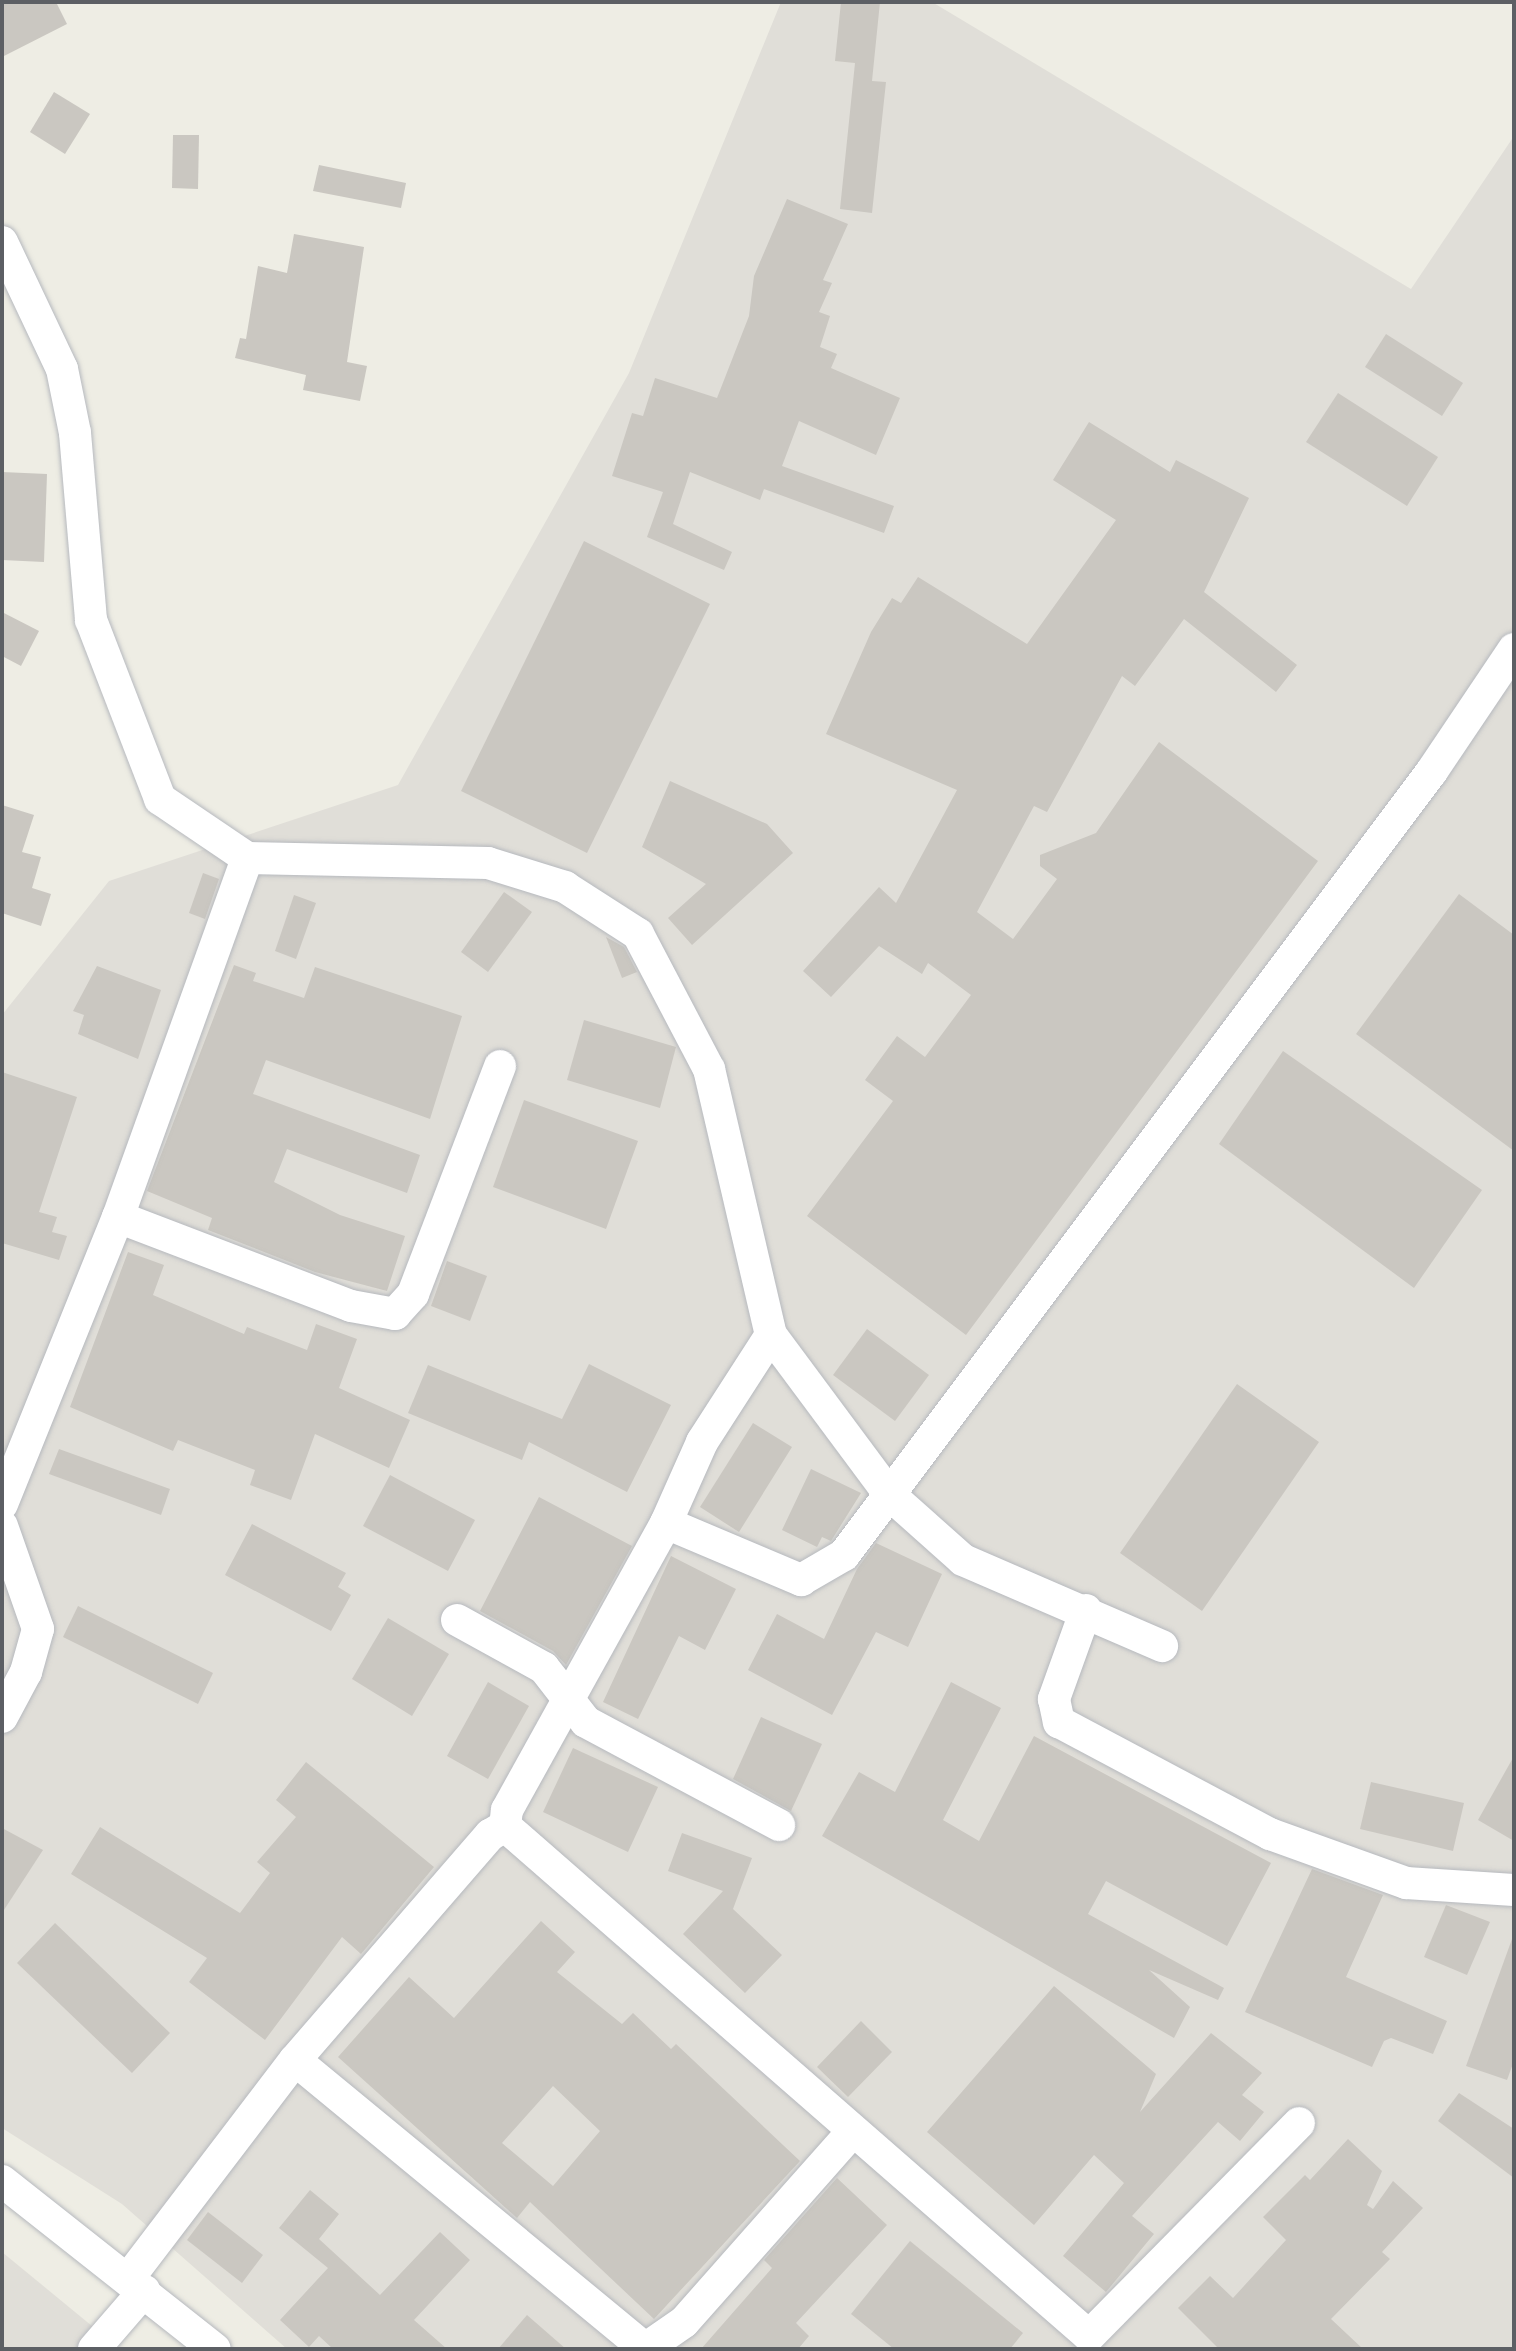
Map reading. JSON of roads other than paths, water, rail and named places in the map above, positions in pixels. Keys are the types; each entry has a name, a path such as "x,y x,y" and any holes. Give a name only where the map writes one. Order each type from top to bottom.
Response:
{"street":[{"path":"2,242 62,369 75,433 91,620 160,799 247,858 488,863 565,887 638,934 709,1069 771,1335 889,1494 963,1560 1086,1610 1162,1646"},
{"path":"666,1523 801,1580 844,1555 1432,771 1514,649"},
{"path":"2,1504 118,1217 247,858"},
{"path":"118,1217 351,1306 395,1314 413,1294 500,1066"},
{"path":"505,1826 507,1810 566,1696 666,1523 702,1442 771,1335"},
{"path":"2,1526 38,1629 26,1672 2,1717"},
{"path":"1086,1610 1054,1699 1059,1722 1270,1834 1406,1883 1514,1890"},
{"path":"457,1620 544,1668 586,1722 779,1825"},
{"path":"94,2349 295,2060 490,1835 505,1826"},
{"path":"505,1826 851,2133 1089,2336 1299,2123"},
{"path":"295,2060 645,2349 684,2322 851,2133"},
{"path":"2,2181 215,2349"}]}
